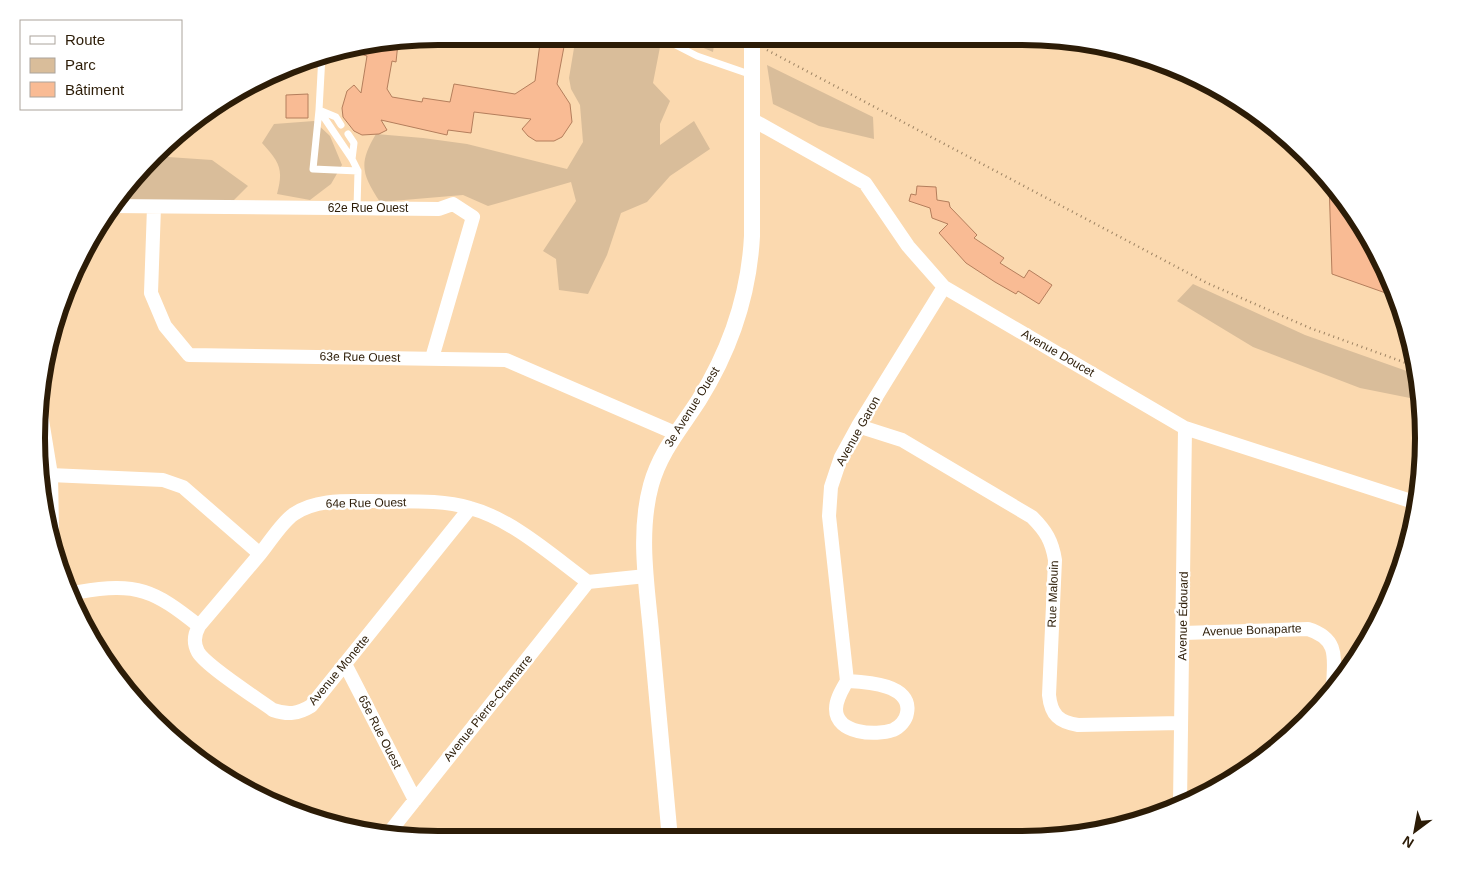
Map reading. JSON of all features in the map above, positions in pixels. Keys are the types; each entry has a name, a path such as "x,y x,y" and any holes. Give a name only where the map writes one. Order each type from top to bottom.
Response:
{"street":[{"name":"3e Avenue Ouest","path":"669,831 646,576 644,526 651,486 661,459 675,433 699,400 717,368 733,332 744,298 750,265 752,236 752,45"},
{"name":"Avenue Doucet","path":"753,120 865,183 908,246 944,287 1185,428 1410,501"},
{"name":"62e Rue Ouest","path":"121,206 439,209 453,204 473,217 432,358"},
{"name":"63e Rue Ouest","path":"154,207 151,293 165,326 189,355 506,360 675,433"},
{"name":"Avenue Garon","path":"847,681 829,516 831,487 841,457 858,426 944,287"},
{"name":"Rue Malouin","path":"858,426 902,440 1032,517 1045,530 1052,543 1055,560 1049,695 1055,716 1064,723 1078,725 1181,724"},
{"name":"Avenue Édouard","path":"1180,797 1184,633 1185,428"},
{"path":"45,447 50,476 50,502"},
{"path":"50,476 163,480 183,487 260,554 199,626 170,603 154,594 133,588 109,587 80,592"},
{"name":"64e Rue Ouest","path":"260,554 292,515 321,503 347,501 436,503 470,508 498,519 588,582"},
{"name":"Avenue Monette","path":"199,626 194,635 195,644 204,659 273,710 283,713 302,712 311,706 470,508"},
{"path":"588,582 646,576"},
{"name":"Avenue Pierre-Chamarre","path":"392,828 588,582"},
{"name":"Avenue Bonaparte","path":"1184,633 1308,629 1319,632 1326,637 1332,646 1334,678"},
{"name":"65e Rue Ouest","path":"345,664 415,800"},
{"path":"847,681 888,687 899,693 905,700 908,712 904,721 894,730 862,733 840,721 836,710 838,697 847,681"}],"lane":[{"path":"676,45 697,56 752,75"},
{"path":"321,63 314,169 358,171"},
{"path":"318,110 336,117 341,125"},
{"path":"318,110 352,159 358,171 357,208"},
{"path":"348,134 354,143 352,159"}],"path":[{"path":"764,49 1206,283 1310,328 1407,363"}],"green space":[{"path":"574,45 655,45 660,47 653,83 670,101 660,124 660,145 694,121 710,149 670,176 647,202 621,213 607,255 588,294 559,290 556,259 543,251 576,201 571,182 488,206 463,195 380,202 369,184 364,169 366,153 376,134 467,144 567,169 583,142 580,105 571,89 569,78"},
{"path":"697,45 714,45 713,52"},
{"path":"767,65 873,117 874,139 819,126 773,104"},
{"path":"314,121 330,136 342,165 331,184 310,200 277,194 280,171 276,161 262,143 274,124"},
{"path":"163,157 212,160 248,186 231,203 121,206"},
{"path":"1193,284 1305,335 1409,372 1413,399 1360,388 1253,347 1177,301"}],"building":[{"path":"540,45 564,45 557,84 570,104 572,122 562,137 554,141 536,141 528,136 522,129 531,119 474,112 471,133 448,130 447,135 381,120 387,130 379,134 362,135 354,131 343,117 342,108 347,91 354,85 361,93 367,56 358,54 387,48 398,47 396,62 392,61 387,89 392,97 422,102 423,98 450,102 454,84 515,94 535,81"},
{"path":"308,94 308,118 286,118 286,95"},
{"path":"917,186 936,187 937,200 949,202 950,207 977,235 974,238 1004,258 1000,263 1024,278 1029,270 1052,285 1039,304 1018,291 1016,294 966,263 939,233 948,224 932,218 930,208 909,201 911,194 916,195"},
{"path":"1329,194 1349,220 1362,242 1387,293 1332,274"}]}
